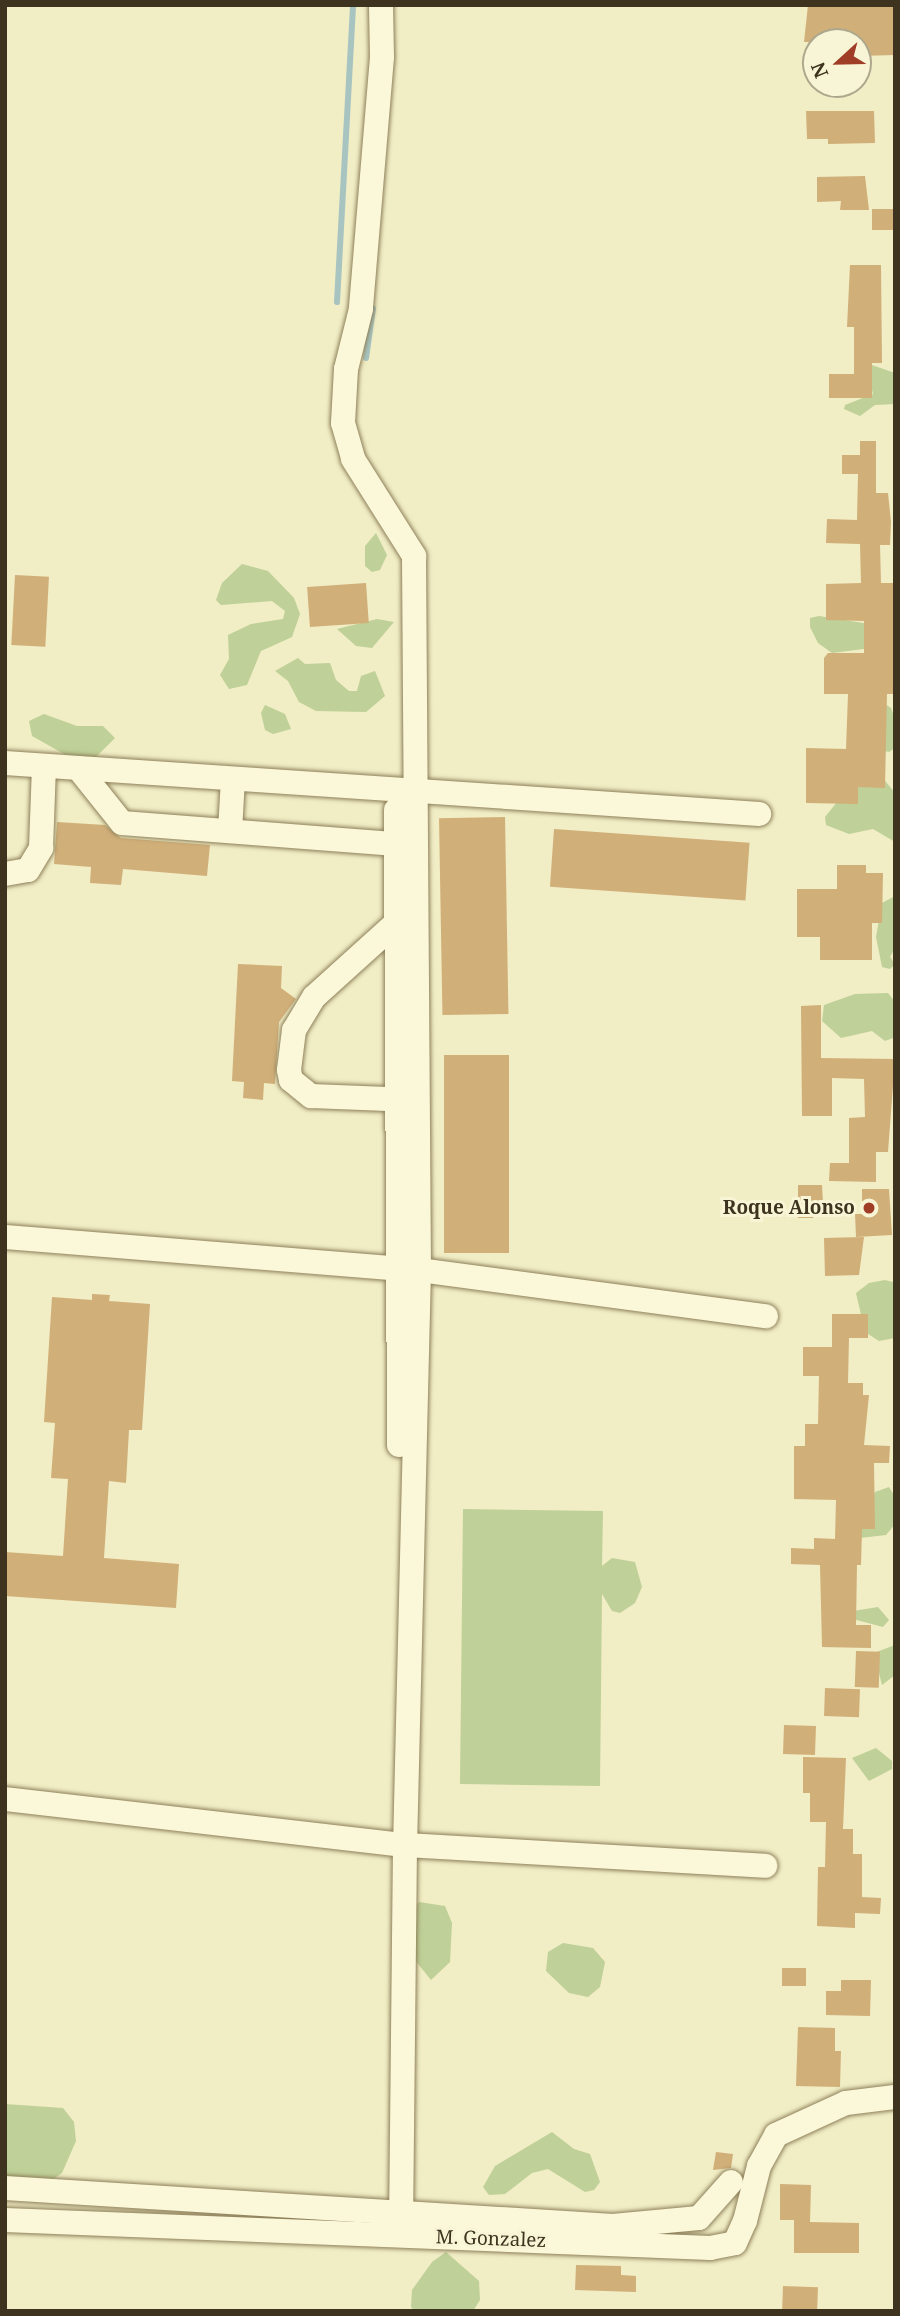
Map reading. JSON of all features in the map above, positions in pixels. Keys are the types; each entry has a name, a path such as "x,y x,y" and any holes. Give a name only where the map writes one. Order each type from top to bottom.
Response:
{"street":[{"path":"381,5 382,57 362,296 346,369 343,423 353,459 414,556 404,791 396,844 396,923 407,1100"},
{"path":"397,531 404,791 408,1270 401,2213"},
{"path":"5,763 759,814"},
{"path":"5,874 28,870 41,848 44,766"},
{"path":"78,768 122,822 396,844"},
{"path":"230,831 233,779"},
{"path":"396,923 314,997 293,1030 289,1070 291,1080 311,1096 407,1100"},
{"path":"5,1237 408,1270 766,1315"},
{"path":"5,1799 405,1845 765,1866"},
{"name":"M. Gonzalez","path":"5,2220 710,2248 735,2243 746,2221 759,2166 776,2135 846,2103 895,2097"},
{"path":"5,2188 613,2226 699,2218 731,2182"}],"green space":[{"path":"866,363 895,373 895,404 875,405 860,416 844,409 845,405 873,394"},
{"path":"376,533 387,555 380,570 372,572 365,566 365,546"},
{"path":"242,564 268,571 294,598 300,614 292,637 261,651 247,685 229,689 220,675 229,659 228,635 251,624 283,619 285,611 272,601 221,605 216,600 222,583"},
{"path":"819,616 895,628 895,645 832,653 818,643 810,627 810,618"},
{"path":"377,619 394,622 372,648 356,646 337,629"},
{"path":"298,658 305,664 330,663 336,680 349,691 357,691 361,676 375,671 385,696 366,712 316,711 299,702 288,681 275,671"},
{"path":"881,701 891,708 895,719 895,748 889,752 884,751"},
{"path":"265,705 285,714 291,729 273,734 265,730 261,713"},
{"path":"44,714 77,726 103,726 115,738 96,757 80,763 32,736 29,721"},
{"path":"882,777 895,793 895,842 873,829 849,834 826,825 825,817 841,797 839,790"},
{"path":"895,896 895,948 890,957 895,964 890,969 882,967 876,937 882,903"},
{"path":"888,993 895,1002 893,1038 885,1041 872,1031 841,1038 822,1021 824,1005 855,994"},
{"path":"885,1280 893,1282 895,1338 879,1341 865,1332 856,1293 869,1283"},
{"path":"889,1487 895,1497 895,1524 886,1535 860,1538 853,1514 868,1507 875,1492"},
{"path":"463,1509 603,1511 602,1566 612,1558 635,1562 642,1587 635,1603 620,1613 612,1611 602,1594 600,1786 460,1784"},
{"path":"878,1607 889,1620 883,1627 853,1619 853,1611"},
{"path":"895,1645 895,1675 882,1685 874,1653"},
{"path":"876,1748 892,1761 892,1769 869,1781 852,1758"},
{"path":"419,1902 445,1906 452,1923 450,1962 431,1980 393,1933"},
{"path":"563,1943 593,1948 605,1962 600,1987 588,1997 569,1993 546,1971 548,1952"},
{"path":"5,2104 63,2108 74,2122 76,2141 62,2173 49,2182 5,2179"},
{"path":"552,2132 574,2149 590,2154 600,2182 594,2190 585,2192 548,2169 532,2173 505,2194 489,2195 483,2187 495,2166"},
{"path":"446,2252 479,2281 480,2300 473,2311 415,2311 411,2307 412,2290 432,2262"}],"building":[{"path":"808,5 895,5 895,55 872,56 872,28 806,28"},
{"path":"806,111 874,111 875,143 828,144 828,139 807,139"},
{"path":"865,176 869,210 840,210 841,201 817,202 817,177"},
{"path":"872,209 895,209 895,230 872,230"},
{"path":"850,265 881,265 882,363 872,363 872,398 829,398 829,374 854,374 854,327 847,327"},
{"path":"860,441 876,441 876,493 888,493 891,522 890,545 880,545 881,583 895,583 893,694 887,694 885,788 858,787 858,804 806,803 806,748 846,749 848,694 824,694 824,658 828,653 864,653 864,621 826,620 826,584 861,583 860,544 826,543 827,519 857,520 858,474 842,474 842,455 860,455"},
{"path":"15,575 49,577 45,647 11,645"},
{"path":"366,583 369,623 310,627 307,587"},
{"path":"505,817 508,1014 442,1015 439,818"},
{"path":"57,822 105,825 121,838 210,845 207,876 123,869 121,885 90,883 91,867 54,864"},
{"path":"554,829 750,843 745,901 550,887"},
{"path":"837,865 866,865 866,873 883,873 882,923 872,923 872,960 820,960 820,937 797,937 797,889 837,889"},
{"path":"238,964 282,966 281,988 296,999 279,1022 275,1084 264,1083 263,1100 243,1098 244,1082 232,1081"},
{"path":"821,1005 821,1058 895,1059 888,1152 876,1152 876,1182 829,1181 830,1163 849,1163 849,1118 865,1117 864,1079 832,1078 832,1116 802,1116 801,1006"},
{"path":"444,1055 509,1055 509,1253 444,1253"},
{"path":"798,1185 822,1185 823,1203 814,1203 813,1218 798,1218"},
{"path":"862,1189 889,1189 892,1235 856,1237 855,1214 862,1214"},
{"path":"864,1237 859,1275 825,1276 824,1238"},
{"path":"92,1294 110,1295 109,1301 150,1304 142,1430 129,1430 126,1483 109,1481 104,1558 179,1564 176,1608 5,1596 5,1552 63,1556 68,1479 51,1478 55,1423 44,1422 52,1297 92,1300"},
{"path":"832,1314 868,1314 868,1338 849,1338 848,1383 863,1383 863,1395 869,1395 864,1445 890,1446 889,1463 874,1463 875,1529 862,1529 861,1565 857,1565 856,1625 871,1625 871,1648 822,1647 820,1565 791,1564 791,1548 814,1549 814,1538 835,1539 836,1500 794,1499 794,1446 805,1446 805,1424 818,1424 819,1376 803,1376 803,1347 832,1347"},
{"path":"856,1651 880,1652 879,1688 855,1687"},
{"path":"825,1688 860,1689 859,1717 824,1716"},
{"path":"784,1725 816,1726 815,1755 783,1754"},
{"path":"803,1757 846,1758 843,1829 853,1829 853,1854 862,1854 862,1897 881,1898 880,1914 855,1913 855,1928 817,1926 818,1867 825,1867 826,1822 810,1822 810,1793 803,1793"},
{"path":"782,1968 806,1968 806,1986 782,1986"},
{"path":"841,1980 871,1980 870,2016 826,2015 826,1991 841,1991"},
{"path":"798,2027 835,2028 835,2051 841,2051 840,2087 796,2086"},
{"path":"716,2152 733,2154 731,2168 713,2170"},
{"path":"780,2184 811,2185 810,2222 859,2223 859,2253 794,2253 794,2220 780,2220"},
{"path":"576,2265 621,2266 621,2275 636,2276 636,2292 575,2290"},
{"path":"783,2286 818,2287 817,2311 782,2311"}],"waterway":[{"path":"337,302 353,5"},
{"path":"366,358 373,308"}],"place":[{"name":"Roque Alonso","path":"869,1208"}]}
